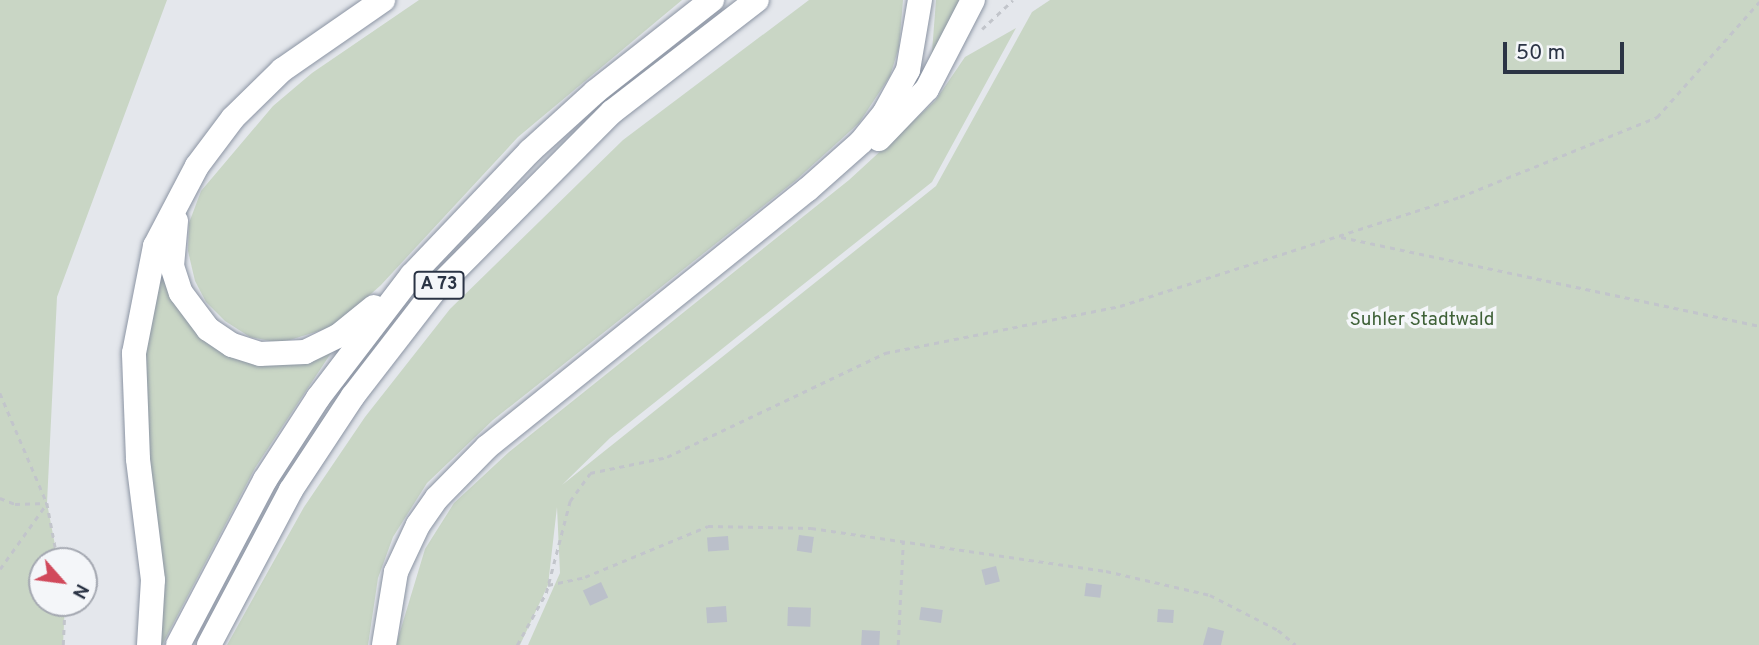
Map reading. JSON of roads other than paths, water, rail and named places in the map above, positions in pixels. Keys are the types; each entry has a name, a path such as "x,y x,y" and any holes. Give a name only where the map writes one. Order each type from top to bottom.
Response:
{"highway":[{"path":"149,645 153,580 138,459 134,353 155,246 185,186 214,142 259,91 383,0"},
{"name":"A 73","path":"178,645 265,480 318,398 412,275 530,151 595,92 712,0"},
{"name":"A 73","path":"209,645 291,490 353,396 435,290 612,111 757,0"},
{"path":"807,190 861,142 894,99 912,56 920,0"},
{"path":"384,645 388,601 402,556 418,525 447,486 515,424 807,190 903,117 939,71 973,0"},
{"path":"185,186 173,236 174,278 188,306 208,329 246,351 290,354 323,345 412,275"}],"park label":[{"name":"Suhler Stadtwald","path":"1422,321"}]}
